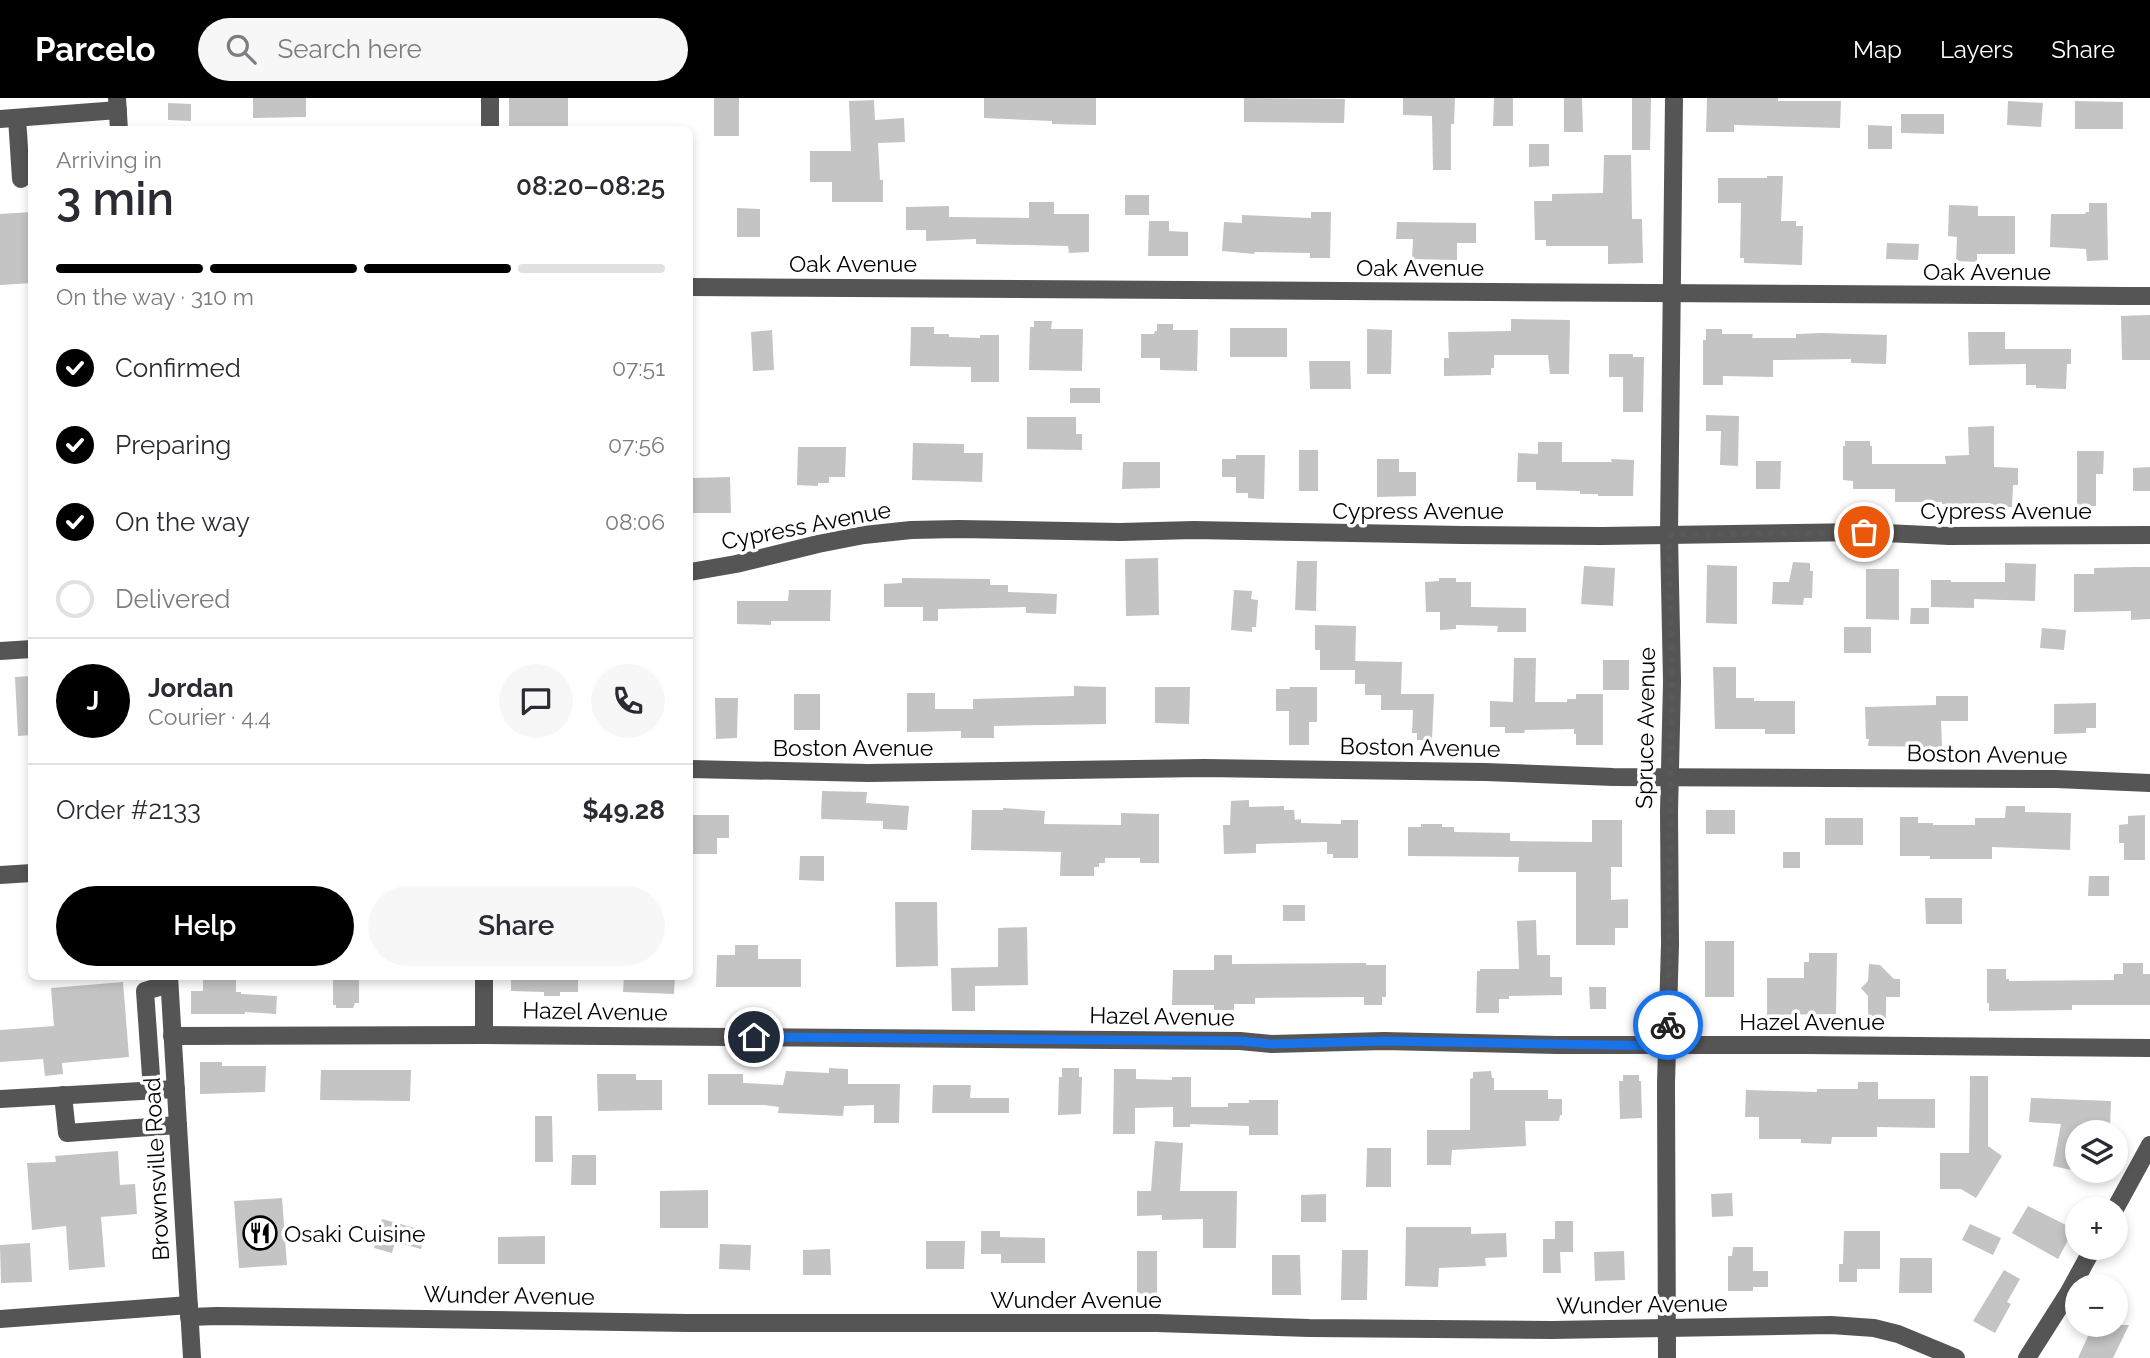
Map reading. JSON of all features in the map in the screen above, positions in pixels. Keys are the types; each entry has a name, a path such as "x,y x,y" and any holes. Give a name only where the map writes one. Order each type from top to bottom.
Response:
{"street":[{"path":"490,98 490,126"},
{"name":"Spruce Avenue","path":"1667,1358 1667,1046 1672,682 1669,535 1674,98"},
{"path":"21,179 9,118 118,104 119,126"},
{"name":"Oak Avenue","path":"693,287 1204,288 1386,292 2150,296"},
{"name":"Cypress Avenue","path":"693,571 818,544 911,530 1194,530 1462,536 1864,532 1949,536 2150,535"},
{"path":"0,652 28,649"},
{"name":"Boston Avenue","path":"693,769 868,773 1204,768 1772,779 2056,779 2150,783"},
{"path":"0,875 28,873"},
{"path":"152,1090 145,991 169,980"},
{"name":"Brownsville Road","path":"169,980 192,1358"},
{"path":"484,980 484,1035"},
{"name":"Hazel Avenue","path":"172,1036 484,1035 1240,1041 1272,1044 1384,1041 1667,1046 2150,1048"},
{"path":"0,1099 176,1088"},
{"path":"63,1095 67,1133 178,1125"},
{"path":"2122,1197 2150,1145"},
{"path":"2027,1358 2086,1260"},
{"name":"Wunder Avenue","path":"0,1319 189,1311 217,1315 687,1323 1156,1323 1309,1328 1552,1330 1831,1325 1874,1328 1898,1334 1956,1358"}],"building":[{"path":"253,98 306,98 306,117 253,118"},
{"path":"509,98 568,98 568,126 509,126"},
{"path":"714,98 739,98 739,136 714,136"},
{"path":"984,98 1096,98 1096,125 984,118"},
{"path":"1244,98 1345,99 1344,123 1244,122"},
{"path":"1403,98 1455,98 1454,124 1451,124 1451,170 1433,170 1432,116 1403,115"},
{"path":"1494,98 1513,98 1513,126 1493,126"},
{"path":"1564,98 1582,98 1583,132 1564,132"},
{"path":"1632,98 1651,98 1650,150 1632,150"},
{"path":"1707,98 1841,101 1840,128 1734,125 1734,132 1706,132"},
{"path":"874,100 875,120 904,118 905,142 878,143 883,202 832,202 832,182 810,182 810,151 851,151 849,101"},
{"path":"2008,101 2043,103 2041,127 2007,125"},
{"path":"2075,101 2123,102 2123,129 2075,129"},
{"path":"168,103 191,104 191,121 168,120"},
{"path":"1901,114 1944,114 1944,134 1901,133"},
{"path":"1868,125 1892,126 1892,149 1868,149"},
{"path":"1529,144 1549,144 1549,166 1529,167"},
{"path":"1604,155 1631,155 1632,219 1642,219 1643,263 1608,264 1608,246 1546,246 1546,240 1535,240 1534,201 1552,201 1552,194 1603,193"},
{"path":"1783,176 1781,221 1796,221 1796,226 1803,226 1802,265 1744,263 1744,258 1740,258 1741,203 1718,203 1718,178"},
{"path":"1125,195 1149,195 1149,215 1125,215"},
{"path":"1029,202 1054,202 1054,214 1089,214 1089,252 1069,253 1068,246 976,244 976,239 926,241 926,230 906,230 906,207 949,206 949,217 1029,218"},
{"path":"2089,203 2107,203 2108,260 2087,261 2086,249 2050,247 2051,214 2086,214 2085,212 2089,212"},
{"path":"1949,205 1978,206 1978,216 2015,216 2015,254 1977,254 1977,262 1956,261 1957,237 1948,236"},
{"path":"737,208 760,209 760,237 737,237"},
{"path":"28,212 28,283 0,285 0,214"},
{"path":"1311,212 1331,212 1330,258 1310,258 1310,253 1254,254 1222,251 1224,222 1242,223 1242,215 1311,218"},
{"path":"1149,221 1169,221 1169,231 1188,232 1188,256 1148,256"},
{"path":"1397,222 1476,223 1476,243 1457,243 1457,260 1412,259 1413,239 1396,239"},
{"path":"1887,243 1919,244 1918,260 1886,259"},
{"path":"2150,315 2150,360 2122,360 2121,316"},
{"path":"1511,319 1570,320 1569,374 1550,374 1548,355 1494,355 1491,375 1444,376 1444,358 1449,358 1448,332 1511,331"},
{"path":"1034,321 1052,321 1051,329 1083,329 1082,371 1029,370 1030,327 1034,327"},
{"path":"1157,324 1173,324 1173,330 1198,330 1197,371 1160,370 1160,358 1141,358 1141,334 1154,334"},
{"path":"911,327 934,327 934,334 949,334 949,337 980,338 980,335 999,335 999,382 971,382 971,367 910,366"},
{"path":"1230,328 1287,328 1287,357 1230,357"},
{"path":"1367,329 1392,330 1391,374 1367,374"},
{"path":"1706,329 1722,329 1722,334 1753,334 1752,338 1796,338 1796,334 1822,333 1887,335 1886,364 1851,363 1851,359 1773,360 1773,377 1723,376 1723,385 1703,385 1703,340 1706,340"},
{"path":"772,330 774,370 753,371 751,332"},
{"path":"1968,332 2005,332 2005,349 2071,349 2071,364 2067,364 2066,389 2026,385 2026,364 1969,365"},
{"path":"1609,354 1644,357 1643,412 1623,412 1623,377 1609,377"},
{"path":"1309,361 1350,361 1351,389 1310,389"},
{"path":"1070,388 1100,388 1100,403 1070,403"},
{"path":"1706,415 1739,416 1738,466 1720,465 1721,431 1706,431"},
{"path":"1027,417 1076,417 1076,434 1082,434 1082,450 1027,449"},
{"path":"1994,426 1994,467 2018,468 2018,485 2013,485 2012,507 1990,507 1990,503 1895,502 1895,489 1853,489 1853,481 1843,480 1845,441 1870,441 1872,464 1946,464 1945,456 1969,455 1968,427"},
{"path":"1538,442 1562,442 1562,462 1634,460 1633,496 1598,496 1580,494 1580,491 1536,490 1536,482 1517,482 1518,453 1538,454"},
{"path":"913,443 964,444 964,453 983,453 982,482 912,480"},
{"path":"798,447 846,447 845,477 829,477 829,483 818,483 818,486 797,485"},
{"path":"1299,450 1318,450 1318,491 1299,491"},
{"path":"2077,451 2104,451 2103,474 2096,474 2096,506 2077,506"},
{"path":"1236,455 1265,455 1264,499 1248,498 1248,493 1236,493 1236,477 1222,477 1222,459 1236,459"},
{"path":"1377,459 1399,459 1399,472 1416,472 1416,496 1377,497"},
{"path":"1756,461 1781,461 1780,489 1756,489"},
{"path":"1123,462 1160,462 1160,488 1122,489"},
{"path":"2150,467 2150,491 2133,491 2133,468"},
{"path":"730,477 731,513 693,513 693,478"},
{"path":"1158,558 1159,615 1126,616 1125,559"},
{"path":"1297,561 1317,561 1316,611 1295,610"},
{"path":"1793,562 1810,563 1810,571 1813,571 1812,598 1804,598 1803,605 1772,604 1773,582 1789,582"},
{"path":"2005,563 2036,564 2035,601 1974,599 1974,608 1931,607 1931,580 2005,582"},
{"path":"1707,565 1737,566 1737,624 1706,623"},
{"path":"1584,566 1615,568 1613,606 1581,604"},
{"path":"2150,567 2150,619 2131,620 2131,611 2074,612 2074,574 2094,574 2094,568"},
{"path":"1866,569 1899,569 1899,620 1866,619"},
{"path":"902,578 990,579 990,585 1008,585 1008,592 1057,594 1056,614 1026,613 1026,607 938,609 938,621 923,621 923,607 884,607 884,584 902,583"},
{"path":"1439,578 1456,578 1456,582 1471,582 1471,607 1526,608 1526,632 1497,632 1498,626 1456,625 1456,629 1440,630 1440,612 1426,612 1425,582 1439,581"},
{"path":"789,590 831,590 830,621 737,624 737,601 788,601"},
{"path":"1234,590 1252,591 1251,599 1258,600 1256,627 1252,627 1252,632 1231,630"},
{"path":"1911,608 1929,608 1929,624 1910,624"},
{"path":"1315,625 1356,626 1355,670 1320,670 1320,650 1315,650"},
{"path":"1844,627 1871,627 1871,653 1844,653"},
{"path":"2042,628 2066,630 2064,650 2040,648"},
{"path":"1514,658 1536,658 1535,702 1567,702 1567,699 1576,699 1576,694 1603,694 1603,745 1576,745 1574,729 1505,733 1505,727 1490,727 1490,701 1513,702"},
{"path":"1603,660 1629,660 1629,690 1603,690"},
{"path":"1355,661 1402,662 1401,694 1434,694 1432,740 1417,740 1417,733 1412,733 1413,710 1381,710 1381,695 1365,695 1365,684 1355,684"},
{"path":"1713,667 1736,667 1736,698 1795,701 1795,734 1765,734 1765,729 1715,729"},
{"path":"28,676 28,735 18,736 15,677"},
{"path":"1074,686 1106,687 1106,724 994,726 994,738 961,738 961,731 907,732 907,693 935,693 935,709 973,709 973,699 1074,696"},
{"path":"1155,687 1190,687 1189,724 1155,723"},
{"path":"1317,687 1317,722 1309,722 1309,745 1289,745 1289,711 1276,711 1276,689"},
{"path":"794,694 820,694 820,730 794,730"},
{"path":"1936,696 1968,696 1968,721 1941,721 1942,747 1868,746 1865,707 1936,705"},
{"path":"715,698 738,698 737,738 716,739"},
{"path":"2096,703 2096,728 2086,728 2086,733 2054,734 2054,704"},
{"path":"822,791 867,792 866,803 909,806 907,830 883,829 883,821 821,819"},
{"path":"1249,800 1249,807 1284,806 1284,810 1294,810 1295,820 1301,819 1301,823 1341,824 1341,820 1358,820 1358,858 1333,858 1333,854 1327,854 1327,842 1256,844 1256,853 1224,854 1223,825 1230,825 1231,801"},
{"path":"2006,806 2025,806 2025,812 2071,813 2070,850 1992,847 1992,859 1900,856 1900,817 1918,817 1918,823 1933,825 1975,825 1975,818 2005,818"},
{"path":"1003,808 1045,811 1044,824 1121,825 1121,813 1159,814 1159,863 1140,863 1140,858 1105,858 1105,863 1094,867 1094,876 1060,876 1061,852 971,850 972,810"},
{"path":"1706,810 1735,810 1735,834 1706,834"},
{"path":"693,815 729,815 729,838 717,838 717,854 693,854"},
{"path":"2145,815 2145,860 2124,860 2124,843 2119,843 2119,825 2128,824 2128,816"},
{"path":"1825,818 1863,818 1863,845 1825,845"},
{"path":"1592,820 1622,820 1622,867 1611,867 1611,900 1628,899 1628,928 1615,928 1615,945 1576,945 1576,872 1518,872 1519,857 1408,856 1408,827 1421,827 1421,824 1442,824 1442,827 1454,827 1454,832 1510,833 1510,841 1592,842"},
{"path":"1783,852 1800,852 1800,868 1783,868"},
{"path":"800,856 824,856 824,881 799,880"},
{"path":"2089,876 2109,876 2109,896 2088,896"},
{"path":"1925,898 1962,898 1962,924 1926,924"},
{"path":"895,902 937,902 938,966 896,967"},
{"path":"1283,905 1305,905 1305,921 1283,921"},
{"path":"1536,920 1537,955 1550,955 1550,977 1562,977 1562,995 1509,996 1509,999 1499,999 1499,1013 1476,1013 1477,971 1519,969 1517,921"},
{"path":"1027,927 1028,985 975,986 975,1011 952,1011 951,968 998,967 998,928"},
{"path":"1705,941 1734,941 1734,997 1705,997"},
{"path":"735,945 758,945 758,959 801,959 801,987 716,987 717,955 735,955"},
{"path":"1809,953 1837,953 1836,1014 1767,1015 1767,978 1804,978 1804,962 1809,962"},
{"path":"1214,955 1232,955 1232,964 1386,965 1386,997 1382,997 1382,1005 1364,1005 1364,997 1255,998 1255,1004 1234,1004 1234,1010 1214,1010 1214,1005 1172,1005 1173,970 1214,970"},
{"path":"2123,963 2143,963 2143,974 2150,974 2150,1005 2072,1005 2072,1010 1989,1011 1987,969 2006,969 2006,979 2009,981 2114,980 2114,974 2123,974"},
{"path":"1869,964 1880,965 1894,979 1900,979 1900,997 1886,997 1886,1018 1868,1018 1868,996 1861,988 1868,981"},
{"path":"203,980 236,980 236,992 241,994 277,996 276,1014 191,1014 191,991 203,991"},
{"path":"333,980 359,980 359,1003 355,1003 353,1008 336,1008 336,1005 333,1005"},
{"path":"511,980 578,980 578,992 560,992 560,996 544,996 544,992 511,991"},
{"path":"624,980 675,980 674,994 623,992"},
{"path":"123,982 129,1057 62,1063 63,1074 45,1076 43,1059 0,1062 0,1030 54,1026 51,988"},
{"path":"1589,987 1606,987 1606,1009 1590,1009"},
{"path":"200,1062 222,1062 222,1066 266,1066 265,1092 200,1094"},
{"path":"829,1068 848,1069 848,1084 900,1084 899,1123 874,1123 874,1105 844,1106 843,1116 778,1113 779,1107 764,1105 708,1105 708,1074 743,1074 743,1083 783,1085 786,1071 829,1073"},
{"path":"1062,1068 1079,1068 1079,1077 1082,1077 1081,1114 1058,1115 1059,1077 1062,1077"},
{"path":"1114,1069 1136,1069 1136,1079 1172,1080 1172,1077 1191,1077 1191,1107 1228,1107 1228,1103 1249,1103 1249,1100 1278,1100 1278,1135 1249,1135 1249,1126 1190,1124 1190,1127 1173,1127 1173,1107 1135,1108 1135,1134 1113,1134"},
{"path":"321,1070 411,1070 410,1101 320,1100"},
{"path":"1491,1071 1494,1090 1548,1090 1548,1099 1562,1099 1562,1115 1559,1121 1525,1121 1526,1146 1452,1150 1451,1165 1427,1165 1427,1130 1470,1130 1470,1079 1473,1078 1473,1072"},
{"path":"597,1074 636,1074 636,1080 662,1080 662,1110 598,1111"},
{"path":"1623,1075 1639,1075 1642,1118 1620,1119 1619,1081 1623,1081"},
{"path":"1970,1076 1988,1076 1988,1146 2002,1156 1976,1198 1961,1189 1940,1189 1940,1153 1969,1153"},
{"path":"1858,1082 1878,1082 1878,1099 1935,1099 1935,1128 1877,1127 1877,1137 1832,1137 1831,1144 1801,1143 1801,1139 1759,1139 1759,1117 1745,1117 1746,1090 1817,1092 1817,1089 1858,1089"},
{"path":"933,1085 971,1085 970,1098 1009,1098 1009,1113 932,1113"},
{"path":"2031,1098 2111,1101 2110,1120 2065,1120 2065,1169 2053,1166 2061,1124 2029,1122"},
{"path":"535,1116 552,1116 553,1162 535,1162"},
{"path":"1155,1141 1183,1143 1180,1191 1237,1191 1236,1248 1203,1248 1203,1219 1162,1220 1162,1215 1137,1216 1137,1191 1151,1191"},
{"path":"1367,1148 1391,1148 1391,1187 1366,1187"},
{"path":"118,1151 120,1185 135,1184 137,1214 101,1217 105,1267 69,1270 66,1226 32,1230 27,1163 56,1162 55,1156"},
{"path":"572,1155 596,1155 596,1185 571,1185"},
{"path":"708,1190 708,1228 660,1228 660,1191"},
{"path":"1732,1193 1733,1216 1712,1217 1711,1194"},
{"path":"1326,1194 1326,1222 1301,1222 1301,1195"},
{"name":"Osaki Cuisine","path":"282,1198 287,1265 239,1268 234,1201"},
{"path":"2028,1206 2065,1224 2065,1246 2058,1259 2012,1233"},
{"path":"382,1219 426,1231 421,1249 395,1242 392,1253 374,1248"},
{"path":"1555,1221 1573,1221 1573,1252 1560,1252 1561,1273 1543,1273 1543,1239 1555,1239"},
{"path":"1970,1224 2001,1238 1993,1255 1962,1240"},
{"path":"1406,1227 1471,1227 1471,1234 1506,1233 1507,1257 1485,1258 1486,1266 1439,1268 1438,1287 1405,1286"},
{"path":"981,1231 1000,1231 1000,1237 1045,1238 1045,1263 1001,1263 1001,1254 981,1254"},
{"path":"1844,1231 1880,1231 1880,1269 1857,1269 1857,1282 1839,1282 1839,1264 1843,1264"},
{"path":"545,1236 545,1264 498,1264 498,1237"},
{"path":"926,1241 965,1241 964,1269 926,1269"},
{"path":"30,1243 32,1282 1,1283 0,1245"},
{"path":"720,1244 751,1245 750,1270 719,1269"},
{"path":"1733,1247 1753,1247 1753,1271 1768,1271 1768,1287 1753,1287 1753,1291 1728,1291 1728,1256 1732,1256"},
{"path":"830,1249 831,1275 803,1275 803,1250"},
{"path":"1342,1250 1368,1250 1367,1300 1341,1300"},
{"path":"1137,1251 1157,1251 1157,1294 1137,1294"},
{"path":"1624,1251 1625,1280 1595,1281 1594,1252"},
{"path":"1272,1255 1300,1255 1301,1295 1272,1295"},
{"path":"1900,1258 1932,1258 1932,1293 1899,1293"},
{"path":"2004,1270 2020,1279 2007,1302 2011,1304 1995,1333 1973,1321"},
{"path":"2088,1337 2123,1337 2113,1358 2078,1358"}],"way so far":[{"path":"1668,1025 1672,682 1669,535 1864,532"}],"place":[{"name":"Osaki Cuisine","path":"260,1233"}],"route":[{"path":"754,1037 1240,1041 1272,1044 1384,1041 1667,1046 1668,1025"}]}
